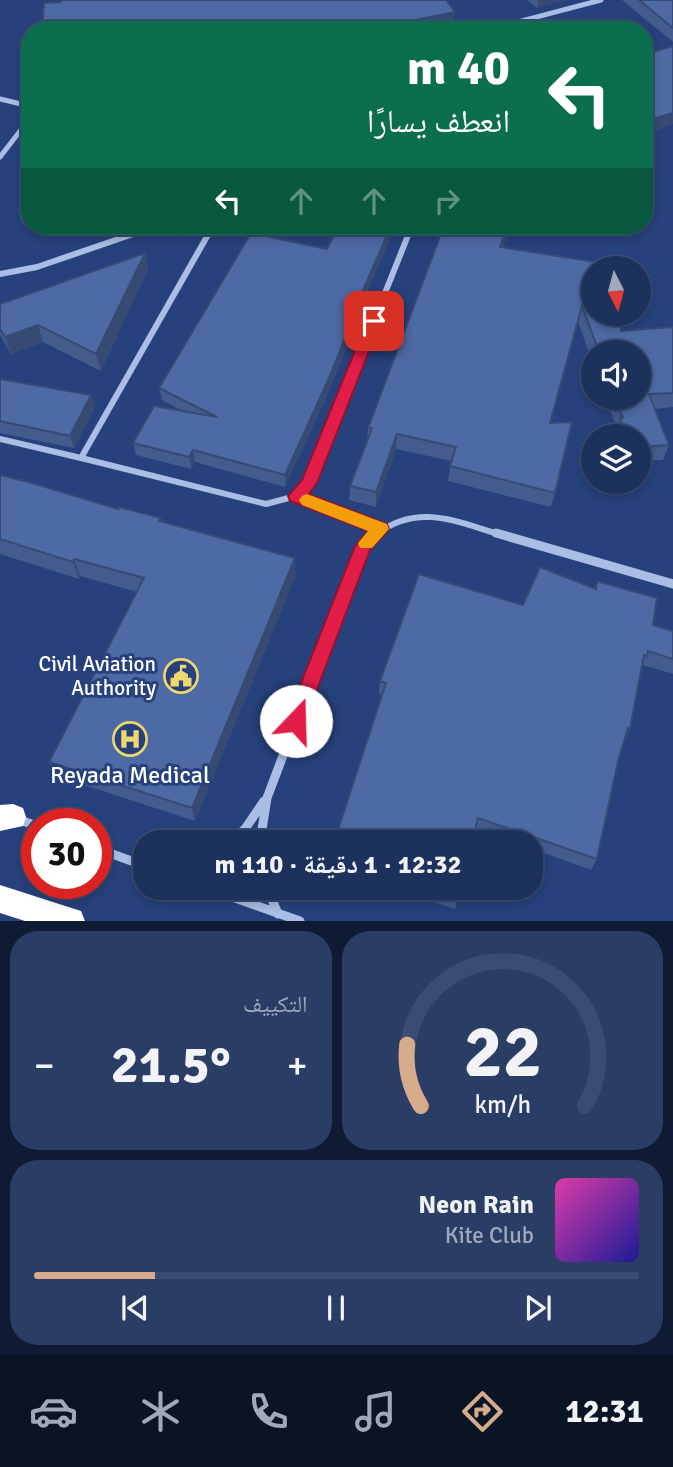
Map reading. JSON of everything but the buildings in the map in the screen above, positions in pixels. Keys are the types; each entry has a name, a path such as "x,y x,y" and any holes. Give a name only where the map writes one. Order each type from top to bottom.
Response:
{"highway":[{"path":"0,899 71,921"}],"street":[{"path":"520,21 601,0"},
{"path":"0,99 21,104"},
{"path":"0,157 21,130"},
{"path":"0,274 37,267 129,235"},
{"path":"81,458 208,235"},
{"path":"0,439 266,504 296,496 309,483 408,235"},
{"path":"296,496 381,529"},
{"path":"261,830 267,798 354,568 363,546 381,529 405,518 433,515 673,584"},
{"path":"244,830 267,798"},
{"path":"112,854 133,862"},
{"path":"240,900 300,921"},
{"path":"272,900 278,914"}],"slow traffic":[{"path":"307,500 381,529 366,543"}],"place":[{"name":"Civil Aviation Authority","path":"181,676"},
{"name":"Reyada Medical","path":"130,739"}],"route":[{"path":"296,721 363,546 381,529 296,496 309,483 374,321"}]}
